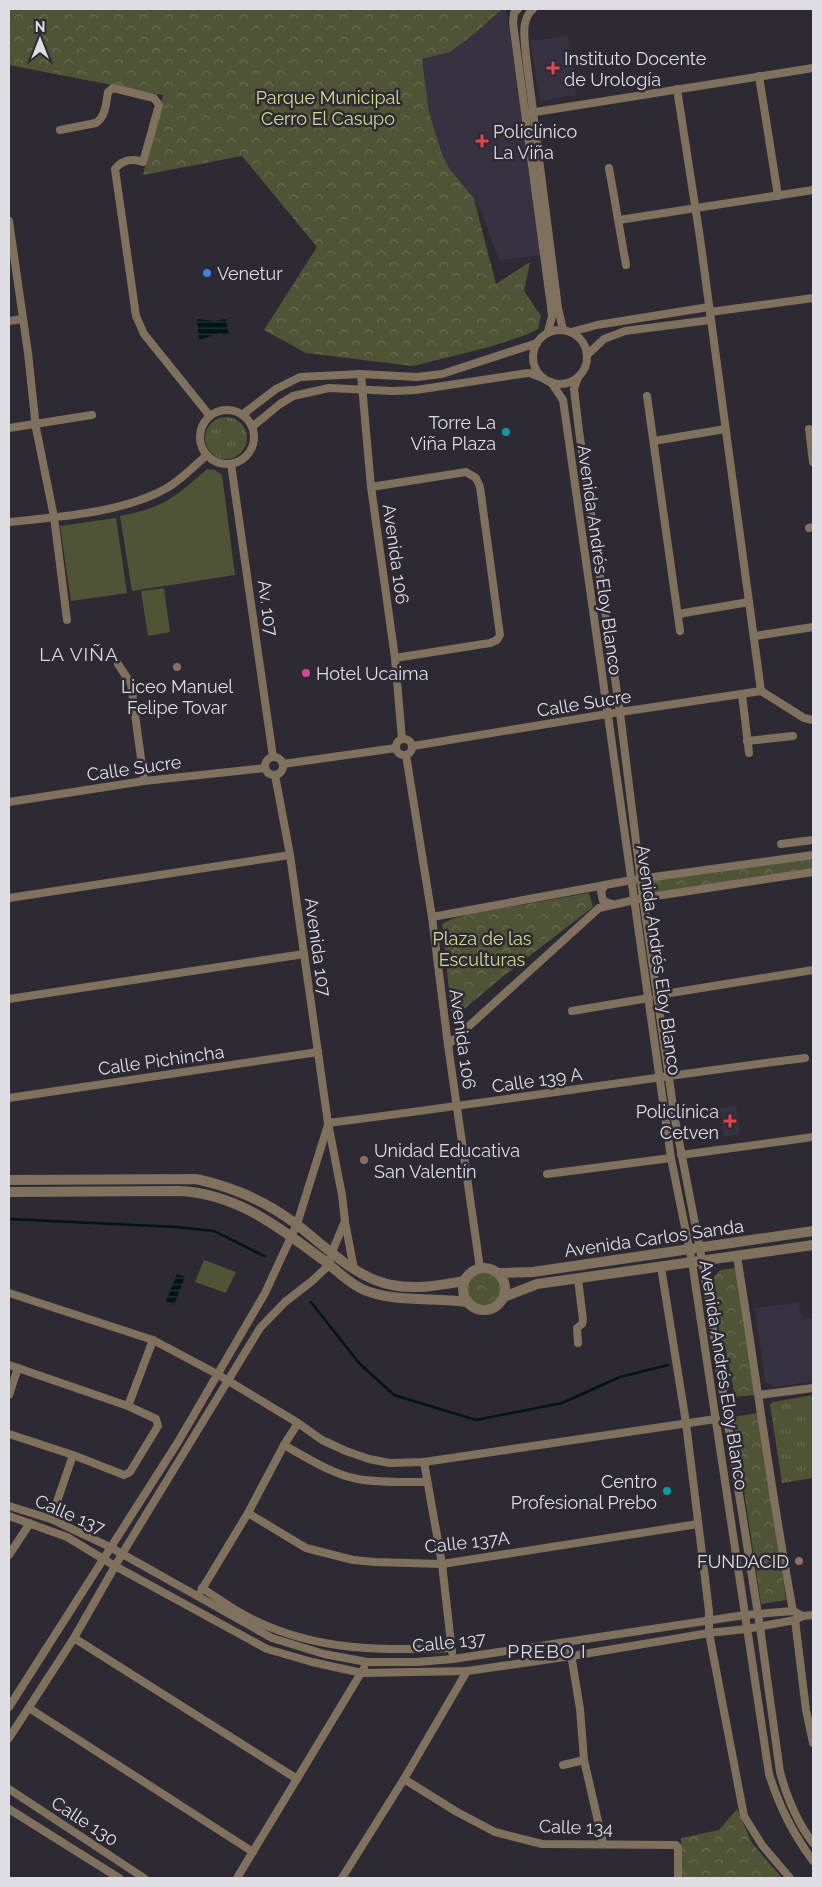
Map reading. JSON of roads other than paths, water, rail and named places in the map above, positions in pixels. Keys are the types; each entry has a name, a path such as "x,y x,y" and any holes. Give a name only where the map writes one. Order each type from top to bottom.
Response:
{"street":[{"path":"242,415 276,389 300,377 361,374 417,377 442,374 536,343 548,332 552,316 551,307 513,23 514,12 518,9"},
{"path":"252,427 293,396 329,388 381,391 416,390 529,373 551,382 568,383 578,377 586,365 587,355 582,341 567,331 558,308 524,32 529,12 533,9"},
{"path":"525,113 813,68"},
{"path":"759,76 778,196"},
{"path":"60,130 96,123 100,120 103,117 108,92 113,88 157,100 159,105 143,162 128,160 120,162 115,169 136,316 144,334 210,416"},
{"path":"677,89 696,209 761,691 804,718 813,720"},
{"path":"609,168 626,265"},
{"path":"619,220 813,190"},
{"path":"9,221 36,424 54,517 67,620"},
{"path":"548,332 710,313 813,298"},
{"path":"587,355 604,339 625,331 710,313"},
{"path":"9,321 23,319"},
{"path":"536,343 533,352 533,362 543,378"},
{"name":"Avenida 106","path":"361,374 371,487 395,658 402,739"},
{"name":"Avenida Andrés Eloy Blanco","path":"578,377 574,390 576,412 620,712 636,880"},
{"name":"Avenida Andrés Eloy Blanco","path":"551,382 563,400 608,714 639,899 658,995 694,1249"},
{"path":"647,396 680,631"},
{"path":"226,410 242,415 252,427 254,435 253,444 249,452 243,458 231,464 219,463 207,456 203,450 200,435 201,428 210,416 226,410"},
{"path":"9,428 92,415"},
{"path":"654,441 726,428"},
{"path":"808,429 813,462"},
{"path":"9,522 54,517 125,505 166,489 207,456"},
{"name":"Av. 107","path":"231,464 273,757"},
{"path":"371,487 466,472 476,478 480,487 500,635 497,640 490,643 395,658"},
{"path":"678,614 749,602"},
{"path":"755,636 813,627"},
{"path":"118,664 131,684 144,781"},
{"name":"Calle Sucre","path":"413,746 761,691"},
{"path":"742,694 749,753"},
{"path":"747,741 793,736"},
{"path":"402,739 410,741 413,746 411,752 406,755 401,755 396,748 397,742 402,739"},
{"path":"283,764 396,748"},
{"name":"Avenida 106","path":"406,755 432,917 480,1268"},
{"path":"273,757 279,759 283,764 280,773 274,776 268,774 264,768 267,759 273,757"},
{"name":"Calle Sucre","path":"9,802 144,781 264,768"},
{"name":"Avenida 107","path":"274,776 290,855 328,1123 354,1269"},
{"path":"781,844 813,840"},
{"path":"9,898 290,855"},
{"path":"432,917 605,885 813,855"},
{"path":"448,1045 598,908 639,899 813,872"},
{"path":"605,885 600,891 601,897 603,901 612,904"},
{"name":"Avenida Andrés Eloy Blanco","path":"639,899 649,998 671,1158 697,1261 760,1627 780,1772 786,1794 813,1843"},
{"path":"9,999 304,954"},
{"path":"658,995 813,970"},
{"path":"572,1011 649,998"},
{"name":"Calle Pichincha","path":"9,1098 318,1052"},
{"name":"Calle 139 A","path":"328,1123 660,1076 805,1058"},
{"path":"9,1707 178,1442 265,1293 297,1224 328,1123"},
{"path":"681,1155 813,1137"},
{"path":"547,1174 671,1158"},
{"path":"163,1179 163,1191"},
{"path":"9,1180 196,1179 231,1187 250,1196 297,1224 366,1277 390,1285 409,1288 464,1281"},
{"path":"9,1192 196,1192 231,1201 273,1224 362,1289 387,1297 412,1299 438,1298 468,1302"},
{"path":"9,1738 74,1638 122,1554 260,1328 285,1302 329,1265 332,1252 345,1220"},
{"name":"Avenida Carlos Sanda","path":"498,1273 524,1273 813,1231"},
{"name":"Avenida Carlos Sanda","path":"504,1297 537,1284 813,1246"},
{"path":"737,1256 793,1611 803,1616"},
{"name":"Avenida Andrés Eloy Blanco","path":"697,1261 716,1419 769,1774 778,1801 795,1836 813,1861"},
{"path":"661,1267 686,1423 709,1633 744,1816 762,1845 790,1878"},
{"path":"480,1268 493,1269 498,1273 504,1281 504,1297 494,1307 485,1310 475,1308 463,1294 464,1281 470,1272 480,1268"},
{"path":"578,1279 583,1320 578,1328 578,1343"},
{"path":"9,1293 153,1340 216,1374 298,1423 322,1440 369,1459 390,1462 424,1462 716,1419"},
{"path":"128,1406 153,1340"},
{"path":"9,1365 128,1406 156,1419 158,1426 130,1472 124,1475 74,1455 9,1434"},
{"path":"9,1395 18,1368"},
{"path":"759,1395 813,1388"},
{"path":"197,1597 248,1513 284,1445 298,1423"},
{"path":"284,1445 330,1469 357,1478 427,1482"},
{"path":"51,1519 74,1455"},
{"path":"424,1462 442,1564 453,1659"},
{"name":"Calle 137","path":"9,1506 51,1519 110,1547 272,1638 324,1654 366,1662 417,1662 453,1659 757,1614 793,1611"},
{"name":"Calle 137A","path":"248,1513 306,1548 353,1560 442,1564 698,1524"},
{"path":"9,1516 68,1537 115,1566 267,1649 312,1662 362,1673 467,1670 760,1627 813,1615"},
{"path":"9,1555 30,1523"},
{"path":"202,1588 253,1620 290,1635 338,1646 392,1650 452,1648"},
{"path":"795,1620 810,1710 813,1743"},
{"path":"74,1638 297,1779"},
{"path":"570,1642 580,1709 584,1760 603,1843"},
{"path":"237,1878 362,1673 366,1662"},
{"path":"342,1878 404,1779 467,1670"},
{"path":"29,1708 253,1852"},
{"path":"564,1765 584,1760"},
{"name":"Calle 134","path":"404,1779 457,1812 495,1832 542,1844 676,1845 678,1848 678,1878"},
{"name":"Calle 130","path":"9,1789 144,1878"},
{"name":"Calle 130","path":"9,1809 119,1878"},
{"path":"84,1855 92,1844"}],"waterway":[{"path":"9,1219 177,1227 214,1231 264,1256"},
{"path":"311,1302 359,1363 394,1395 476,1420 562,1403 620,1377 668,1365"}],"place":[{"name":"Instituto Docente de Urología","path":"553,68"},
{"name":"Policlínico La Viña","path":"482,141"},
{"name":"Venetur","path":"207,273"},
{"name":"Torre La Viña Plaza","path":"506,432"},
{"name":"Liceo Manuel Felipe Tovar","path":"177,667"},
{"name":"Hotel Ucaima","path":"306,673"},
{"name":"Policlínica Cetven","path":"730,1121"},
{"name":"Unidad Educativa San Valentín","path":"364,1160"},
{"name":"Centro Profesional Prebo","path":"667,1491"},
{"name":"FUNDACID","path":"799,1561"}],"district":[{"name":"LA VIÑA","path":"79,654"},
{"name":"PREBO I","path":"547,1651"}],"park label":[{"name":"Parque Municipal Cerro El Casupo","path":"328,107"},
{"name":"Plaza de las Esculturas","path":"482,948"}]}
